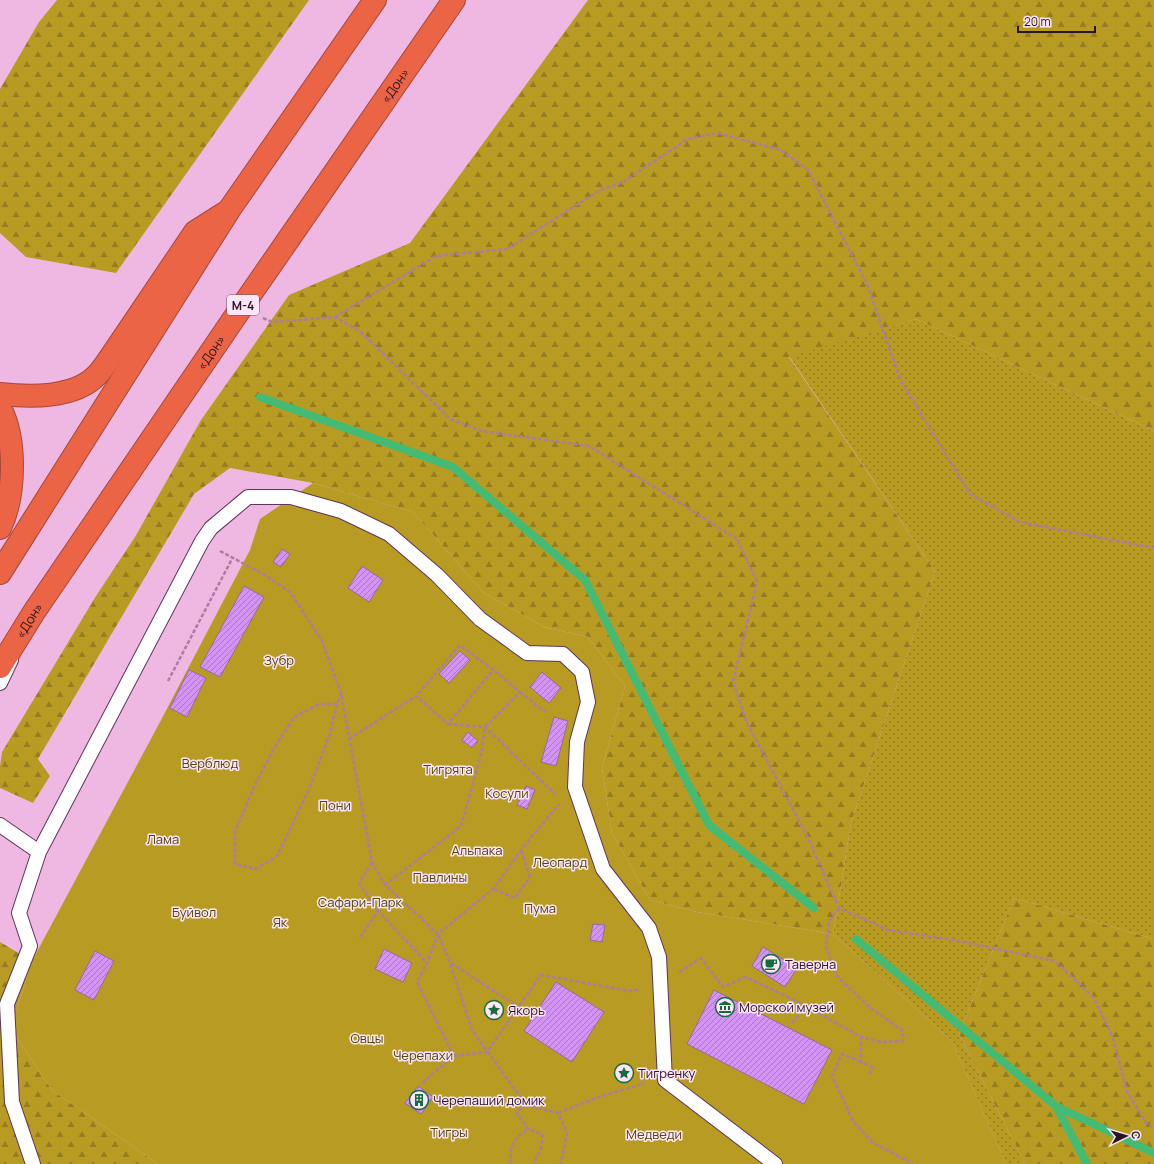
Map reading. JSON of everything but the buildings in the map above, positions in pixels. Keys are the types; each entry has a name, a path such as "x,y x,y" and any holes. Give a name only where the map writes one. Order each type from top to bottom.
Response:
{"highway":[{"path":"0,573 230,210 375,0"},
{"name":"«Дон»","path":"0,667 34,612 240,308 454,0"},
{"path":"0,394 42,395 66,392 96,376 110,358 195,232 230,210"},
{"path":"0,408 6,419 10,442 11,462 10,491 5,518 0,528"}],"lane":[{"path":"33,1164 12,1102 7,1004 30,946 19,912 39,852 202,541 211,528 248,497 291,497 341,511 389,534 437,574 480,619 527,653 563,654 582,672 588,702 577,742 575,787 603,869 649,928 659,957 665,1080 775,1164"},
{"path":"0,683 34,612"},
{"path":"2,829 39,852"}],"path":[{"path":"240,308 272,322 335,317 436,256 507,249 600,190 623,182 688,139 717,132 781,150 808,170 867,284 901,381 970,494 1020,522 1154,548"},
{"path":"335,317 361,332 450,419 482,431 589,446 737,539 757,582 733,682 747,723 806,836 840,908 888,930 954,940 1055,961 1093,997 1112,1035 1127,1092 1147,1124 1154,1127"},
{"path":"202,541 265,575 290,592 321,639 341,693 372,862 385,885 438,934 450,963 472,1030 526,1105 558,1113 596,1098 649,1082"},
{"path":"168,681 233,557"},
{"path":"349,739 416,696 460,645 494,670 545,712"},
{"path":"448,724 494,670"},
{"path":"385,885 461,826 481,755 485,728 520,692"},
{"path":"337,704 319,704 294,717 273,750 253,789 235,832 235,864 256,869 277,856 309,789 330,734 341,693"},
{"path":"416,696 448,724 485,728 562,801"},
{"path":"454,1056 417,982 427,963 438,934 494,888 521,850 575,787"},
{"path":"494,888 515,898 530,877 521,850"},
{"path":"372,862 359,883 378,911 427,963"},
{"path":"422,1083 454,1056 487,1052 520,1008 541,975 630,990 660,985 701,958 723,987 746,977 806,1006 862,1037 882,1042 904,1041 903,1031 868,1006 837,976 826,947 829,921 840,908"},
{"path":"360,937 378,911"},
{"path":"450,963 520,1008"},
{"path":"792,1023 806,1006"},
{"path":"861,1062 862,1037"},
{"path":"869,1075 872,1067 842,1054 832,1076 852,1121 872,1142 913,1164"},
{"path":"526,1105 516,1112 528,1129 542,1134 542,1145 534,1164"},
{"path":"558,1113 567,1133 561,1164"},
{"path":"510,1164 510,1156 515,1138 528,1129"}],"green space":[{"path":"57,0 309,0 116,273 26,257 0,233 0,89 39,22"},
{"path":"588,0 1154,0 1154,431 916,319 789,357 935,571 851,823 833,934 697,912 650,900 612,833 602,768 625,686 588,637 544,627 484,593 413,512 313,483 230,468 194,494 38,759 50,776 33,803 0,788 0,766 2,752 96,596 135,537 201,420 289,295 410,243"},
{"path":"916,319 1154,431 1154,939 1014,898 959,1034 1025,1164 1006,1164 952,1041 833,934 851,823 935,571 789,356"},
{"name":"Сафари-Парк","path":"313,483 413,512 484,593 544,627 588,637 625,686 602,768 612,833 650,900 697,912 833,934 952,1041 1006,1164 158,1164 52,1090 11,1029 32,961 250,550 260,519"},
{"path":"1014,898 1154,939 1154,1164 1025,1164 959,1034"},
{"path":"0,942 32,961 11,1029 52,1090 158,1164 0,1164"}],"waterway":[{"path":"260,397 453,467 585,580 709,825 814,908"},
{"path":"856,939 1056,1106 1087,1164"},
{"path":"1056,1106 1154,1153"}],"place":[{"name":"Таверна","path":"771,964"},
{"name":"Морской музей","path":"725,1007"},
{"name":"Якорь","path":"494,1010"},
{"name":"Тигренку","path":"624,1073"},
{"name":"Черепаший домик","path":"419,1100"}],"park label":[{"name":"Зубр","path":"279,660"},
{"name":"Верблюд","path":"210,763"},
{"name":"Тигрята","path":"448,769"},
{"name":"Косули","path":"507,793"},
{"name":"Пони","path":"335,805"},
{"name":"Лама","path":"163,839"},
{"name":"Альпака","path":"477,850"},
{"name":"Леопард","path":"560,862"},
{"name":"Павлины","path":"440,877"},
{"name":"Пума","path":"540,908"},
{"name":"Буйвол","path":"194,912"},
{"name":"Як","path":"280,922"},
{"name":"Овцы","path":"367,1038"},
{"name":"Черепахи","path":"423,1055"},
{"name":"Тигры","path":"449,1132"},
{"name":"Медведи","path":"654,1134"}]}
